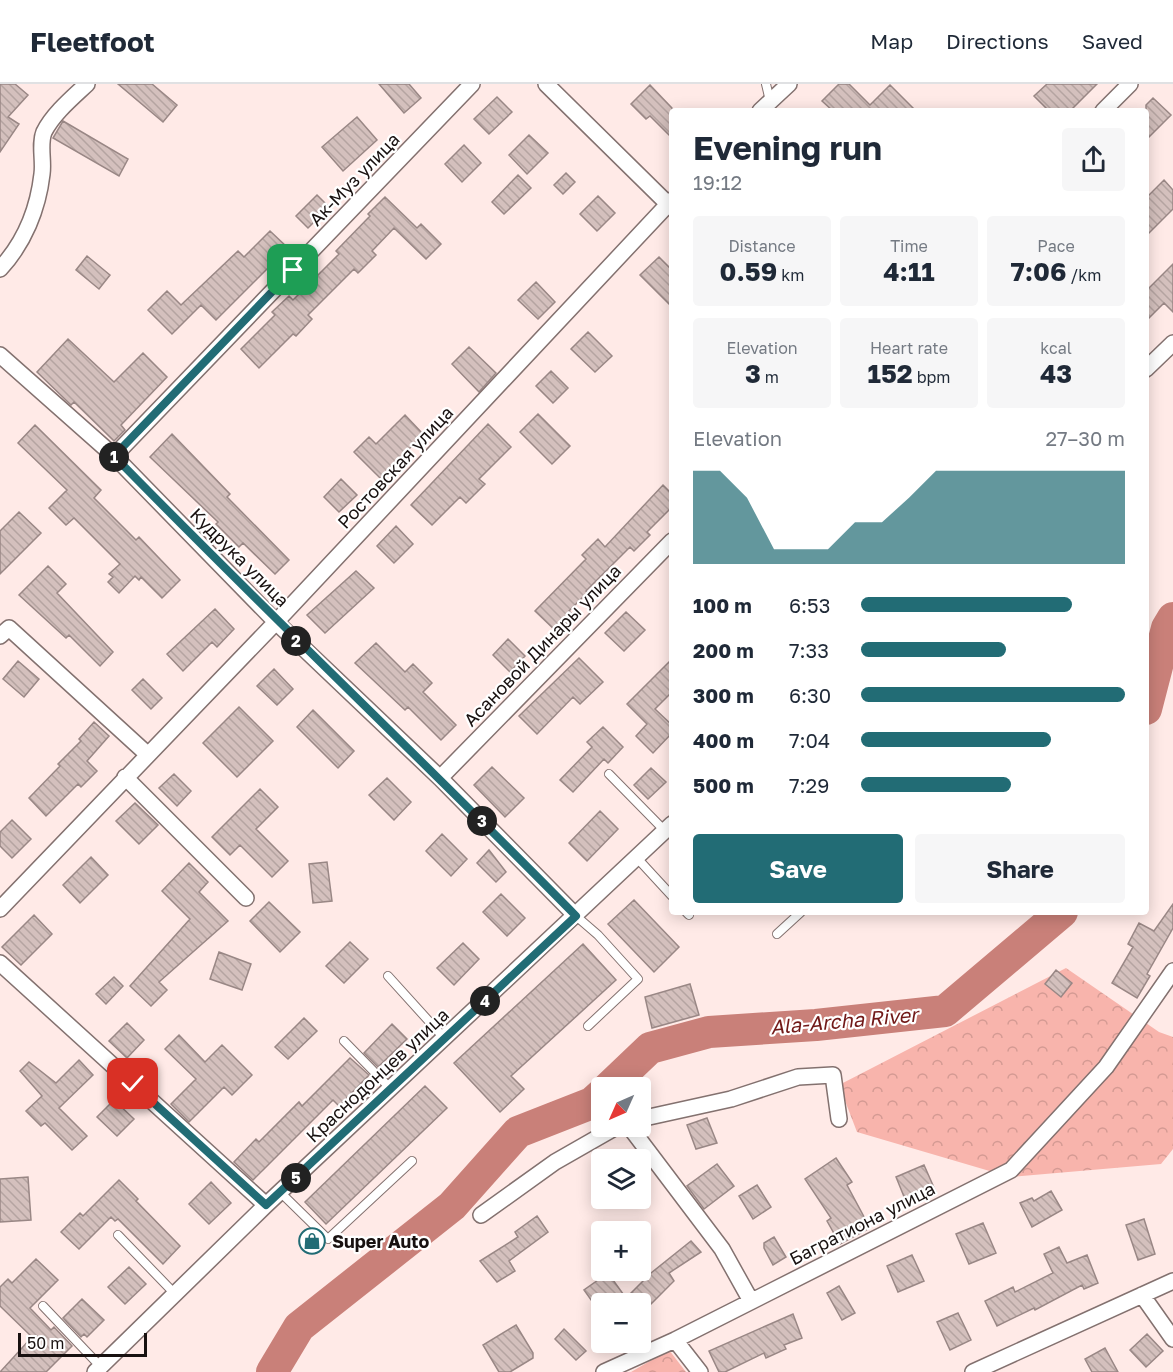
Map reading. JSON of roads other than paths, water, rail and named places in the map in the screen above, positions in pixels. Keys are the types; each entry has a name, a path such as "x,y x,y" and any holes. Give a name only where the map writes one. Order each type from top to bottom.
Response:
{"street":[{"path":"0,269 12,255 35,212 43,172 44,134 64,106 87,84"},
{"name":"Ак-Муз улица","path":"114,456 472,84"},
{"path":"546,84 669,202"},
{"path":"765,107 789,84"},
{"path":"1106,108 1130,84"},
{"name":"Ростовская улица","path":"0,909 276,622 669,206"},
{"path":"1149,365 1173,343"},
{"name":"Кудрука улица","path":"0,356 114,456 276,622 440,778 576,916"},
{"name":"Асановой Динары улица","path":"440,778 669,544"},
{"path":"0,636 9,628 147,754"},
{"path":"125,777 246,898"},
{"name":"Краснодонцев улица","path":"98,1369 266,1205 669,828"},
{"path":"0,963 266,1205"},
{"name":"Багратиона улица","path":"604,1372 675,1340 1011,1170 1106,1067 1173,971"},
{"path":"651,1117 731,1099 798,1077 833,1075 839,1119"},
{"path":"481,1215 555,1162 599,1137"},
{"path":"637,1137 722,1249 751,1301"},
{"path":"973,1372 1173,1281"},
{"path":"1142,1295 1173,1339"},
{"path":"675,1340 700,1372"}],"lane":[{"path":"765,107 766,84"},
{"path":"609,774 669,828"},
{"path":"637,858 669,893"},
{"path":"777,934 798,915"},
{"path":"576,916 598,935 638,979 588,1026"},
{"path":"387,976 445,1039"},
{"path":"344,1041 391,1089"},
{"path":"280,1192 328,1239 412,1161"},
{"path":"118,1235 175,1294"},
{"path":"43,1306 98,1369"}],"waterway":[{"name":"Ala-Archa River","path":"1149,697 1167,628 1173,618"},
{"name":"Ala-Archa River","path":"620,1077 650,1048 709,1032 816,1025 945,1011 1058,915"},
{"name":"Ala-Archa River","path":"272,1372 299,1327 452,1206 518,1132 591,1103"}],"place":[{"name":"Super Auto","path":"312,1241"}]}
